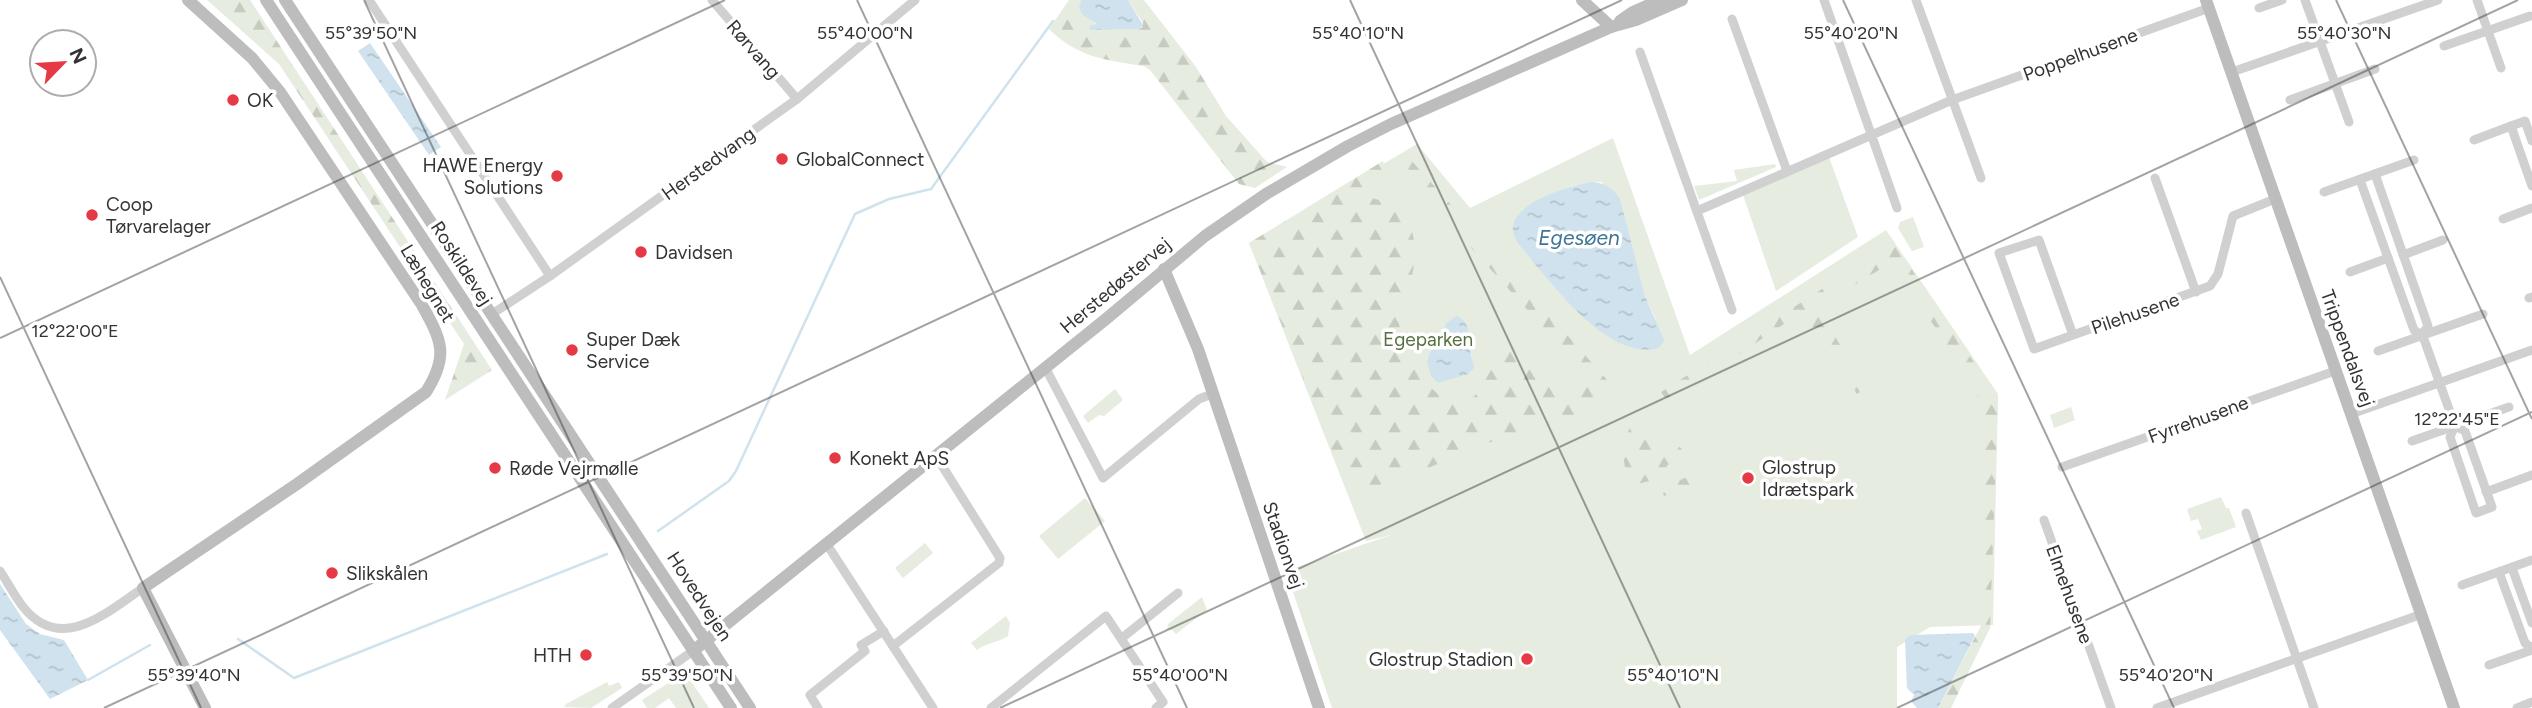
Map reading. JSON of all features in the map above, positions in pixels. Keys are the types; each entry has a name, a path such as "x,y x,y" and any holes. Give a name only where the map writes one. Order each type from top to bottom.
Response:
{"street":[{"name":"Læhegnet","path":"143,588 297,484 426,392 437,374 442,351 437,332 422,305 280,92 252,58 188,0"},
{"name":"Roskildevej","path":"266,0 625,548"},
{"name":"Roskildevej","path":"285,0 640,540"},
{"path":"369,0 550,276"},
{"name":"Rørvang","path":"712,0 797,99"},
{"name":"Herstedvang","path":"492,314 550,276 797,99 915,0"},
{"path":"1582,0 1611,27"},
{"name":"Herstedøstervej","path":"1611,27 1633,12 1660,0"},
{"name":"Herstedøstervej","path":"693,651 1203,237 1266,194 1397,121 1611,27 1636,20 1682,0"},
{"path":"1824,0 1897,208"},
{"path":"1916,0 1981,178"},
{"path":"2259,8 2282,0"},
{"path":"2305,0 2349,121"},
{"path":"2232,72 2438,0"},
{"path":"2477,0 2501,68"},
{"name":"Poppelhusene","path":"1697,211 1952,100 2205,7"},
{"name":"Trippendalsvej","path":"2205,7 2232,72 2269,201 2331,373 2351,414 2454,708"},
{"path":"2444,46 2530,16"},
{"path":"1732,19 1787,171"},
{"path":"1640,52 1732,310"},
{"path":"2290,100 2375,69"},
{"path":"2474,139 2529,120 2532,141"},
{"path":"2511,126 2532,186"},
{"path":"2324,192 2414,160"},
{"path":"2375,174 2428,326 2422,335"},
{"name":"Pilehusene","path":"2155,178 2196,292"},
{"path":"2360,180 2414,330 2422,335 2455,426 2465,431 2492,507 2476,513 2450,437 2455,426"},
{"name":"Pilehusene","path":"2073,335 2039,240 1999,253 2034,349 2196,292 2210,285 2215,280 2231,219 2236,213 2269,201"},
{"path":"2503,219 2532,208"},
{"path":"2403,255 2443,240"},
{"path":"2350,272 2388,258"},
{"name":"Stadionvej","path":"1164,269 1198,349 1319,708"},
{"path":"2378,351 2483,314"},
{"path":"2351,414 2532,350"},
{"path":"1045,367 1103,478 1199,398 1212,394"},
{"name":"Fyrrehusene","path":"2062,467 2331,373"},
{"path":"2412,441 2510,407"},
{"path":"894,646 999,563 1000,558 936,456"},
{"path":"2486,492 2532,475"},
{"path":"2246,513 2314,708"},
{"name":"Elmehusene","path":"2044,520 2111,708"},
{"name":"Hovedvejen","path":"640,540 750,708"},
{"path":"826,543 933,708"},
{"name":"Hovedvejen","path":"625,548 731,708"},
{"path":"2462,585 2532,560"},
{"path":"2512,568 2532,623"},
{"path":"0,571 24,609 42,623 59,628 77,628 93,621 143,588 205,708"},
{"path":"2489,665 2532,649 2525,643 2498,572"},
{"path":"1122,638 1178,593"},
{"path":"2157,708 2422,614"},
{"path":"991,708 1106,616 1163,702 1156,708"},
{"path":"818,708 810,695 865,651 861,645 884,631"},
{"path":"612,708 693,651"},
{"path":"2517,708 2532,702"}],"green space":[{"path":"207,0 250,0 492,370 445,400 464,344 279,64"},
{"path":"1069,0 1081,0 1080,10 1097,25 1094,30 1142,28 1143,23 1128,0 1144,0 1196,67 1226,116 1267,162 1287,167 1255,188 1239,184 1150,70 1144,66 1082,52 1049,29"},
{"name":"Glostrup Idrætspark","path":"1613,138 1690,355 1886,230 1998,394 1993,625 1930,627 1897,647 1897,708 1332,708 1286,571 1391,535 1366,541 1249,243 1417,144 1470,208","holes":["1602,182 1623,215 1645,296 1657,322 1570,187"]},
{"path":"1829,157 1858,237 1776,291 1743,195"},
{"path":"1410,159 1609,382 1610,403 1479,446 1405,478 1349,493 1249,243 1383,161 1387,176 1366,187 1367,196 1393,205 1410,221 1416,250 1412,277 1397,310 1401,335 1428,385 1448,403 1468,403 1479,391 1506,344 1524,349 1531,366 1547,384 1573,389 1577,373 1571,358 1397,166"},
{"path":"1775,164 1776,167 1699,200 1694,186 1737,181 1734,170"},
{"path":"1913,217 1924,247 1912,251 1898,228 1900,222"},
{"path":"1894,243 1998,398 1990,628 1951,708 1938,708 1985,618 1979,401 1973,382 1921,307 1921,298 1897,269 1884,267 1818,307 1865,388 1857,394 1802,312 1668,402 1661,392"},
{"path":"1115,389 1123,400 1104,416 1099,415 1088,423 1083,416"},
{"path":"2071,407 2075,420 2054,428 2050,415"},
{"path":"1632,423 1667,438 1683,451 1676,460 1666,466 1677,481 1699,473 1703,482 1664,496 1658,479 1633,485 1624,463 1626,438"},
{"path":"2221,497 2226,508 2229,508 2236,527 2201,540 2197,531 2202,529 2198,519 2191,521 2187,509"},
{"path":"1085,498 1105,521 1058,559 1039,536"},
{"path":"925,543 933,553 903,578 895,568"},
{"path":"1202,597 1207,610 1176,634 1167,630 1168,624"},
{"path":"1006,616 1010,623 1008,636 977,650 971,643"},
{"path":"681,675 687,675 709,708 676,708 669,698 655,708 647,708 642,700"},
{"path":"607,682 609,686 619,682 622,688 591,708 564,707 566,704"}],"water":[{"path":"1081,0 1128,0 1143,25 1140,29 1090,30 1090,26 1097,24 1083,15 1079,8"},
{"path":"370,43 441,147 429,155 358,51"},
{"name":"Egesøen","path":"1590,182 1607,186 1620,199 1645,296 1664,340 1659,348 1639,349 1619,342 1599,330 1562,295 1517,242 1513,226 1524,209 1546,196"},
{"path":"1457,316 1467,327 1474,368 1468,374 1438,383 1431,376 1427,362 1430,352 1442,340 1446,323"},
{"path":"0,584 26,624 40,634 64,640 88,680 50,699 0,630"},
{"path":"1973,633 1975,636 1938,708 1917,708 1911,701 1914,695 1907,688 1905,639 1910,635"}],"waterway":[{"path":"658,531 729,481 736,471 855,214 889,199 931,189 1053,21"},
{"path":"238,639 294,678 607,554"},
{"path":"88,680 150,645"}],"place":[{"name":"OK","path":"233,100"},
{"name":"GlobalConnect","path":"782,159"},
{"name":"HAWE Energy Solutions","path":"557,176"},
{"name":"Coop Tørvarelager","path":"92,215"},
{"name":"Davidsen","path":"641,252"},
{"name":"Super Dæk Service","path":"572,350"},
{"name":"Konekt ApS","path":"835,458"},
{"name":"Røde Vejrmølle","path":"495,468"},
{"name":"Glostrup Idrætspark","path":"1748,478"},
{"name":"Slikskålen","path":"332,573"},
{"name":"HTH","path":"586,655"},
{"name":"Glostrup Stadion","path":"1527,659"}],"park label":[{"name":"Egeparken","path":"1428,339"}]}
